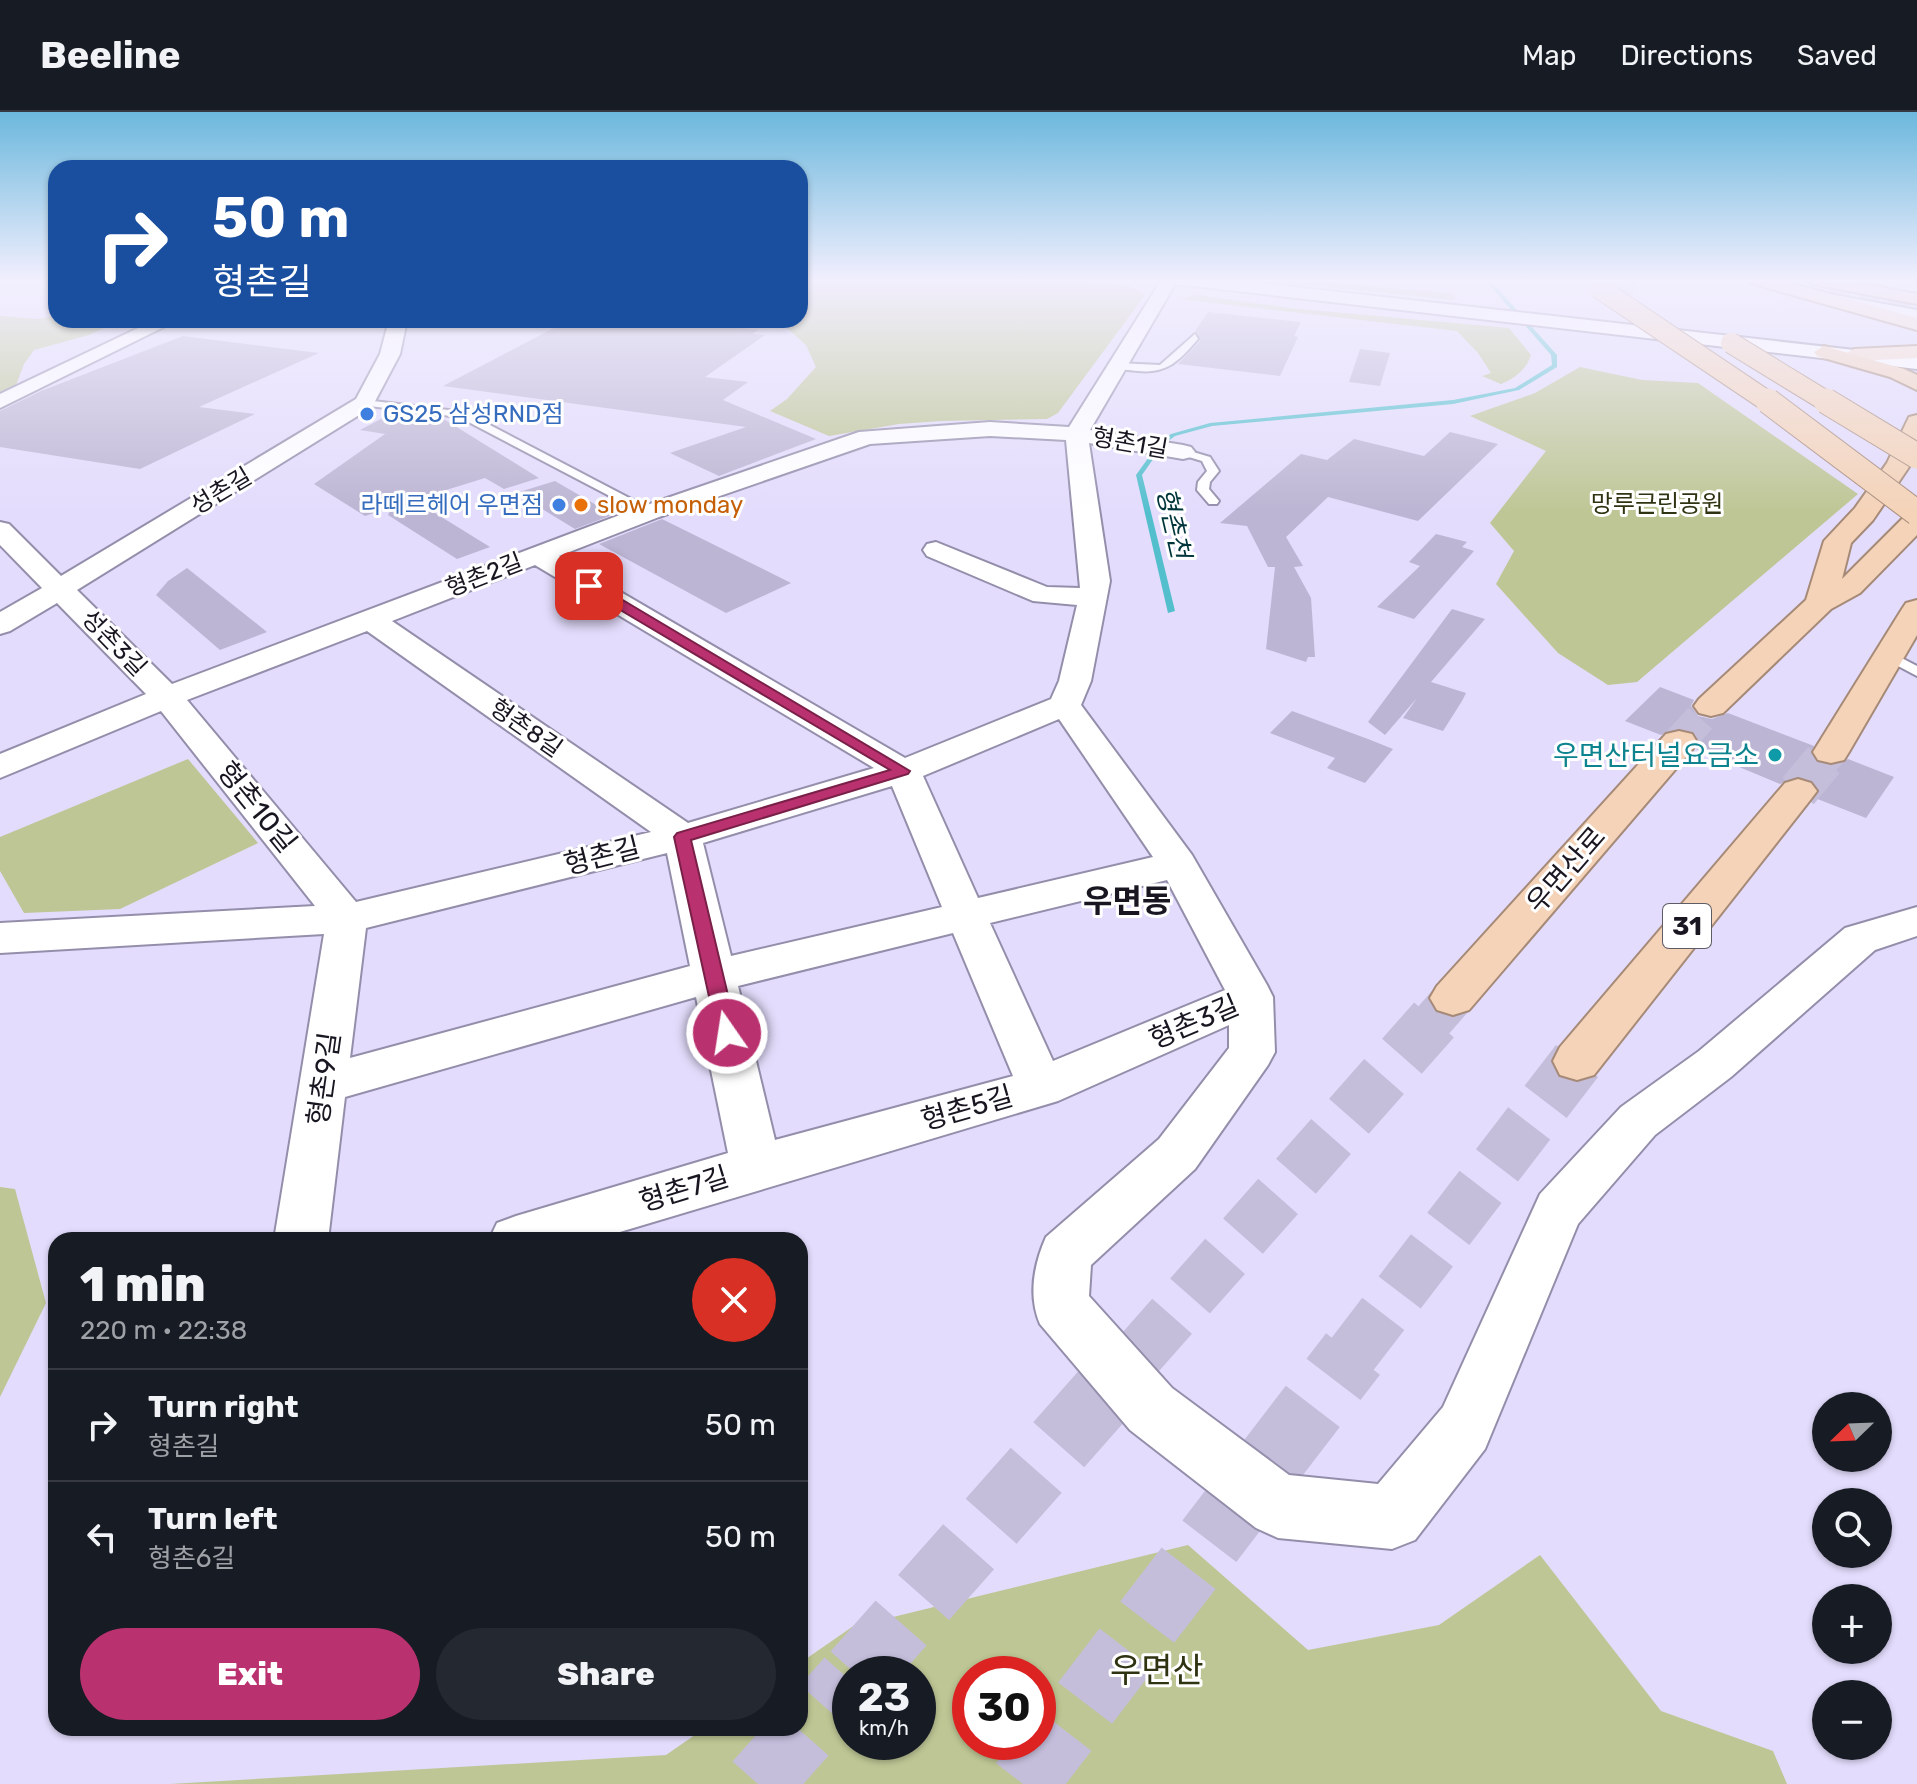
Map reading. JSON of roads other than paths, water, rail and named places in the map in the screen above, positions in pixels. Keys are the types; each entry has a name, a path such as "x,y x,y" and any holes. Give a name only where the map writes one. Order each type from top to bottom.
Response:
{"highway":[{"path":"1703,357 1760,395 1917,516 1850,587 1820,603 1711,706"},
{"path":"1753,357 1917,456"},
{"path":"1841,357 1897,373 1917,384"},
{"path":"1820,603 1838,541 1864,514 1899,464 1917,422"},
{"path":"1831,752 1906,630"},
{"name":"우면산로","path":"1453,998 1679,742"},
{"name":"31","path":"1577,1061 1798,791"}],"street":[{"path":"0,402 93,357"},
{"path":"365,403 388,357"},
{"path":"1065,705 1075,681 1096,581 1076,434 1123,357"},
{"path":"1870,357 1917,363"},
{"name":"성촌길","path":"0,625 365,403"},
{"name":"형촌2길","path":"0,767 167,697 537,555 650,512 867,437 990,429 1076,434"},
{"name":"형촌1길","path":"1076,434 1183,452"},
{"name":"성촌3길","path":"0,530 167,697"},
{"path":"936,550 1043,595 1093,597"},
{"path":"537,555 903,771"},
{"name":"형촌8길","path":"370,619 683,837"},
{"name":"형촌10길","path":"167,697 347,918"},
{"name":"형촌길","path":"0,938 347,918 683,837 903,771 1065,705"},
{"name":"형촌3길","path":"1041,1087 1251,997 1178,864 1065,705"},
{"name":"형촌5길","path":"756,1167 1041,1087 903,771"},
{"name":"형촌7길","path":"542,1232 756,1167 683,837"},
{"path":"323,1084 714,976 1178,864"},
{"name":"형촌9길","path":"302,1232 347,918"},
{"path":"1251,997 1252,1052 1177,1154 1065,1254 1060,1305 1151,1409 1278,1506 1392,1517 1464,1428 1558,1210 1638,1121 1715,1064 1860,939 1917,921"}],"lane":[{"path":"1117,366 1154,370 1170,367 1178,357"},
{"path":"365,403 461,414 650,512"},
{"path":"1183,452 1206,459 1213,471 1204,482 1203,490 1213,501"},
{"path":"1906,630 1917,672"}],"waterway":[{"name":"형촌천","path":"1171,611 1139,475 1161,444 1173,435 1212,424 1453,402 1517,389 1555,366 1554,357"}],"tunnel":[{"path":"1679,742 1711,706"},
{"path":"1822,762 1831,752"},
{"path":"1798,791 1824,760"},
{"path":"1432,1022 1453,998"},
{"path":"1137,1356 1434,1020"},
{"path":"1351,1356 1577,1061"},
{"path":"872,1656 1139,1354"},
{"path":"1023,1784 1353,1354"},
{"path":"808,1727 832,1700"},
{"path":"758,1784 800,1736"}],"place":[{"name":"GS25 삼성RND점","path":"367,414"},
{"name":"라떼르헤어 우면점","path":"559,505"},
{"name":"slow monday","path":"581,505"},
{"name":"우면산터널요금소","path":"1775,755"}],"district":[{"name":"우면동","path":"1127,901"}],"park label":[{"name":"망루근린공원","path":"1657,504"},
{"name":"우면산","path":"1157,1670"}]}
